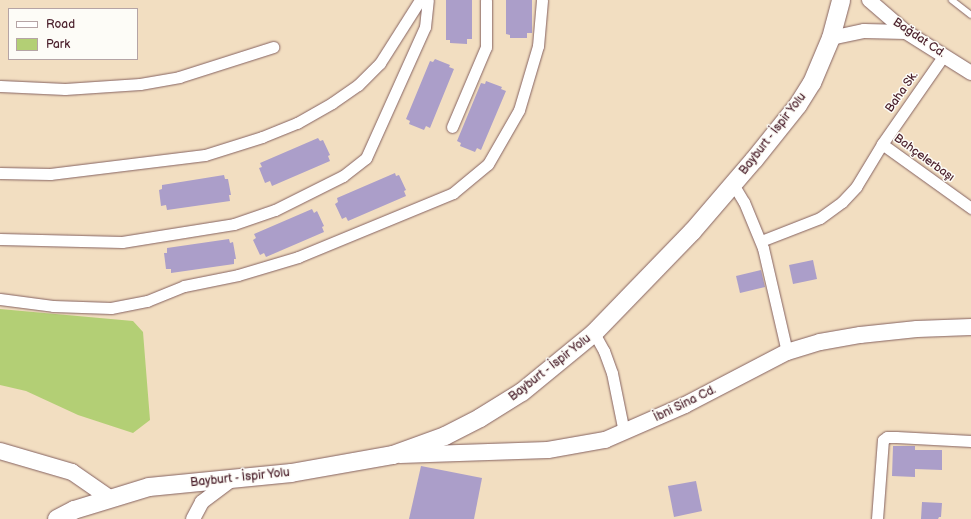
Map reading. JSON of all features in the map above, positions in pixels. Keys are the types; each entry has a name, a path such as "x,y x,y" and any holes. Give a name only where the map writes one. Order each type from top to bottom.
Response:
{"main road":[{"name":"Bayburt - İspir Yolu","path":"57,519 74,510 149,487 291,473 393,455 445,436 522,392 594,333 692,232 798,105 818,70 831,38 841,0"},
{"name":"İbni Sina Cd.","path":"393,455 548,450 605,440 681,406 787,352 820,342 860,335 917,329 971,327"},
{"path":"0,451 72,472 111,499"}],"street":[{"path":"0,173 50,174 205,155 262,137 297,123 332,103 358,85 380,63 420,0"},
{"path":"0,239 122,242 234,224 275,210 343,176 366,158 425,27 428,0"},
{"path":"452,127 486,47 486,0"},
{"path":"0,299 53,306 112,308 147,301 184,286 238,275 298,257 453,193 488,164 519,110 538,46 542,0"},
{"name":"Bağdat Cd.","path":"869,0 906,32 970,70"},
{"path":"831,38 864,31 906,32"},
{"path":"0,86 66,89 140,84 179,77 273,47"},
{"name":"Baha Sk.","path":"761,241 820,218 842,202 856,187 882,144 944,55"},
{"name":"Bahçelerbaşı","path":"882,144 971,208"},
{"path":"733,184 744,202 761,241 787,352"},
{"path":"594,333 604,351 612,373 624,432"},
{"path":"877,519 883,440 887,437 896,437 971,441"},
{"path":"193,519 202,502 232,479"}],"lane":[{"path":"952,0 971,15"}],"green space":[{"path":"0,309 133,321 143,332 150,420 133,433 78,415 26,391 0,385"}],"building":[{"path":"446,0 472,0 472,39 467,39 467,44 450,43 450,40 446,40"},
{"path":"506,0 532,0 532,33 527,33 527,38 510,38 510,35 506,34"},
{"path":"435,59 450,65 449,67 454,69 430,128 426,126 424,130 409,124 410,121 406,119 430,61 433,62"},
{"path":"486,81 502,87 501,89 506,91 481,150 477,148 475,152 460,146 461,143 457,141 481,83 485,84"},
{"path":"318,138 320,141 323,140 330,155 328,156 330,161 272,186 270,181 265,183 259,168 262,167 260,163"},
{"path":"395,173 396,176 399,175 406,190 404,191 406,196 348,221 346,217 342,219 335,204 338,202 337,198"},
{"path":"224,175 225,179 228,179 231,195 229,195 230,201 167,210 166,205 161,206 159,190 162,189 162,185"},
{"path":"312,209 314,213 317,211 324,226 322,227 324,232 266,257 264,253 260,255 253,240 256,238 254,234"},
{"path":"229,239 230,243 233,242 236,259 234,259 234,264 171,273 171,269 166,269 164,253 167,253 167,248"},
{"path":"813,260 817,279 793,284 789,265"},
{"path":"761,270 765,287 740,293 736,276"},
{"path":"893,446 915,446 915,450 942,450 942,470 915,469 915,477 892,476"},
{"path":"421,466 482,478 474,519 409,519"},
{"path":"696,481 702,511 674,517 668,486"},
{"path":"922,502 942,503 941,517 938,519 921,519"}]}
